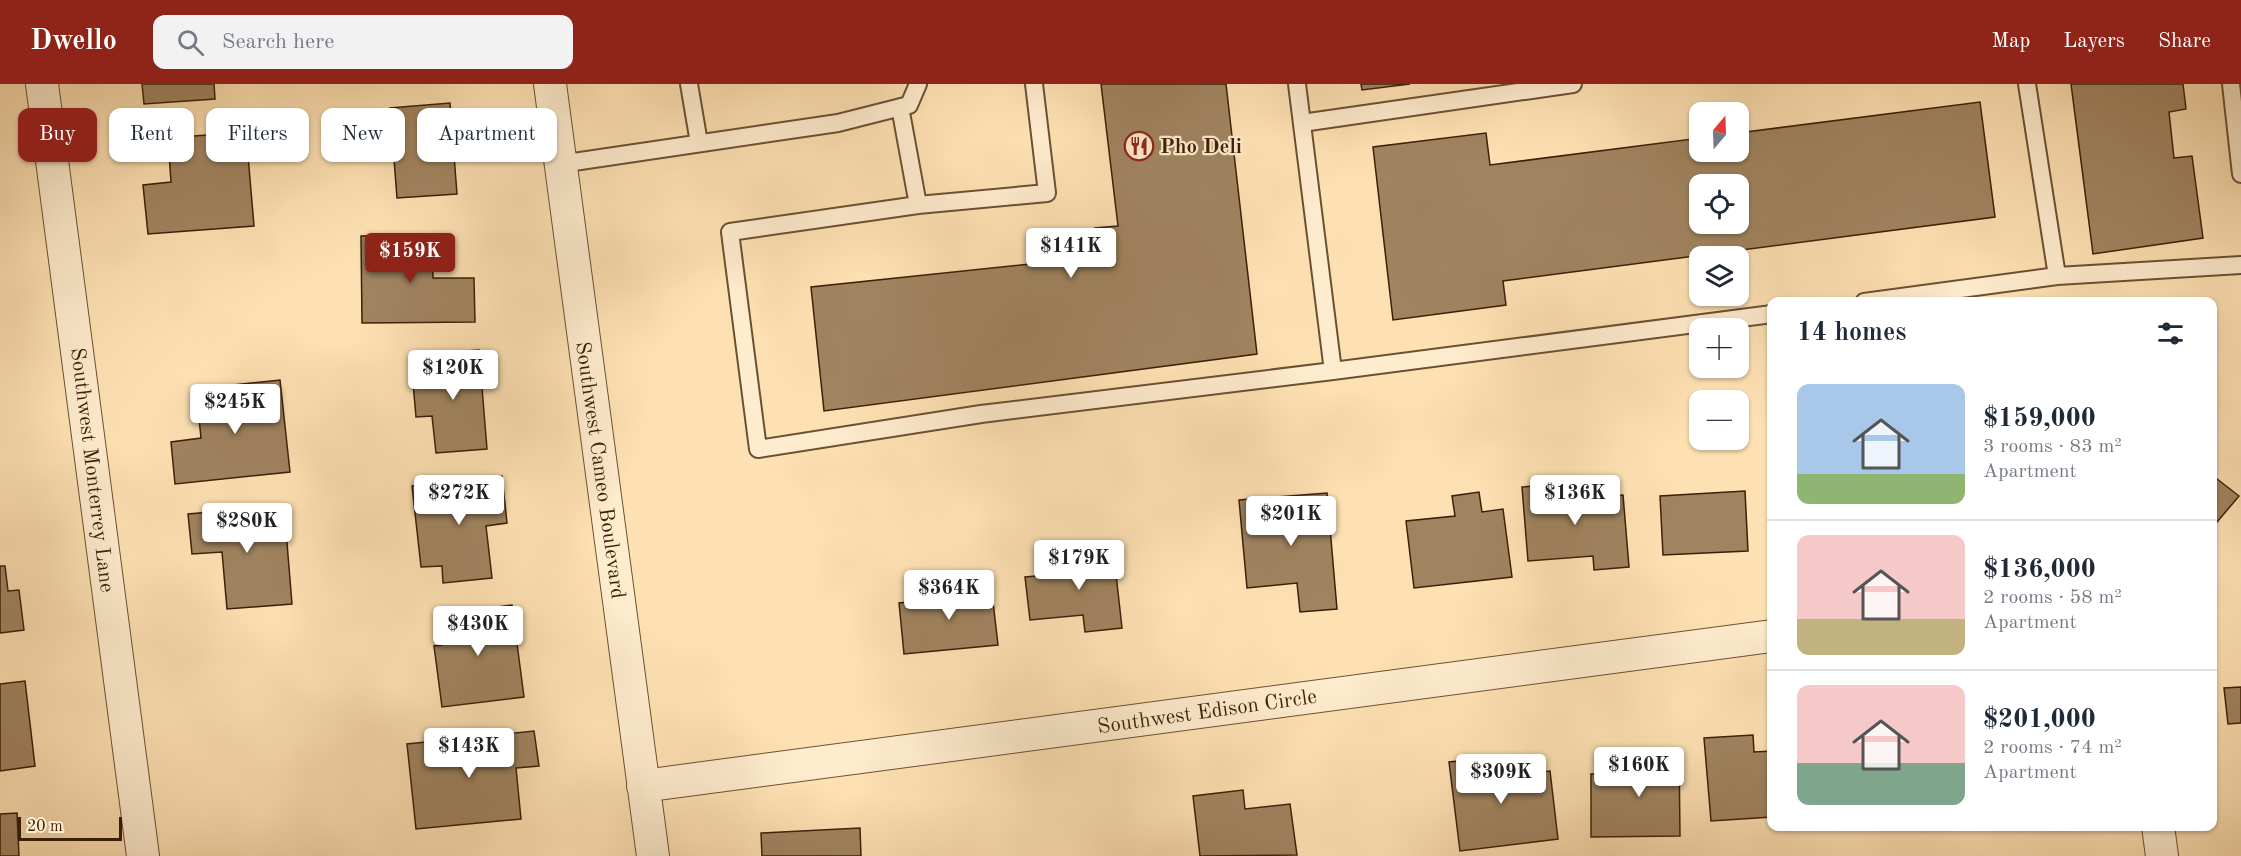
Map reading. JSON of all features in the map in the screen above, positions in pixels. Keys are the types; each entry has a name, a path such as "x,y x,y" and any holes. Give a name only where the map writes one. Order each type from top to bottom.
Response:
{"street":[{"name":"Southwest Monterrey Lane","path":"42,84 143,856"},
{"name":"Southwest Cameo Boulevard","path":"550,84 653,856"},
{"name":"Southwest Edison Circle","path":"644,786 1767,637"},
{"path":"2159,831 2162,856"}],"lane":[{"path":"689,84 699,143"},
{"path":"560,164 838,123 909,105 918,84"},
{"path":"1034,84 1047,193 918,205 730,232 758,449 981,414 1767,315"},
{"path":"1297,84 1333,371"},
{"path":"1302,123 1573,84"},
{"path":"2027,84 2057,276"},
{"path":"2231,84 2241,174"},
{"path":"900,107 918,205"},
{"path":"1901,297 2057,276 2241,265"}],"building":[{"path":"142,84 214,84 215,99 144,104"},
{"path":"1101,84 1226,84 1257,354 824,411 811,287 1098,257 1095,228 1118,226"},
{"path":"1361,84 1410,84 1362,90"},
{"path":"2071,84 2183,84 2186,109 2169,112 2174,158 2192,156 2203,238 2093,254"},
{"path":"1980,102 1995,217 1749,249 1749,246 1689,246 1689,257 1503,281 1506,305 1393,320 1373,147 1486,133 1490,165 1689,139 1689,162 1749,162 1749,132"},
{"path":"450,103 450,108 417,108 417,162 455,162 457,194 397,198 394,162 405,162 405,108 390,108"},
{"path":"206,135 206,162 249,162 254,226 148,234 143,185 171,182 170,162 194,162 194,136"},
{"path":"432,235 433,278 474,278 475,322 362,323 361,236"},
{"path":"479,350 487,449 436,453 432,416 416,417 413,383 427,382 424,354"},
{"path":"280,380 290,472 175,484 171,442 201,438 196,389"},
{"path":"502,476 507,523 486,526 492,578 443,583 442,566 421,567 412,486"},
{"path":"2217,479 2239,496 2217,522"},
{"path":"1577,483 1578,499 1623,495 1629,567 1594,570 1593,556 1528,561 1522,487"},
{"path":"1745,491 1748,551 1663,555 1660,496"},
{"path":"1479,492 1482,512 1503,509 1512,577 1414,588 1406,521 1455,516 1452,496"},
{"path":"1327,493 1337,609 1300,612 1297,583 1247,588 1239,500"},
{"path":"284,506 292,604 227,609 222,552 192,554 188,514"},
{"path":"1113,547 1122,628 1085,632 1083,615 1030,620 1025,577 1071,573 1068,552"},
{"path":"0,566 5,566 8,591 19,590 24,630 0,633"},
{"path":"965,578 967,595 992,593 998,645 904,654 899,603 941,599 939,580"},
{"path":"512,605 524,697 442,707 434,646 442,645 438,615"},
{"path":"25,681 35,766 0,771 0,684"},
{"path":"2241,687 2241,723 2228,724 2224,688"},
{"path":"534,731 539,766 516,768 521,819 416,829 407,744"},
{"path":"1753,735 1754,752 1767,751 1767,817 1711,821 1704,738"},
{"path":"1635,748 1679,748 1680,836 1591,837 1591,774 1636,773"},
{"path":"1500,757 1502,776 1550,771 1558,839 1460,851 1449,762"},
{"path":"1243,790 1245,809 1290,804 1297,855 1200,856 1193,796"},
{"path":"17,813 19,856 0,856 0,814"},
{"path":"860,828 861,856 762,856 761,833"}],"place":[{"name":"Pho Deli","path":"1139,146"}]}
